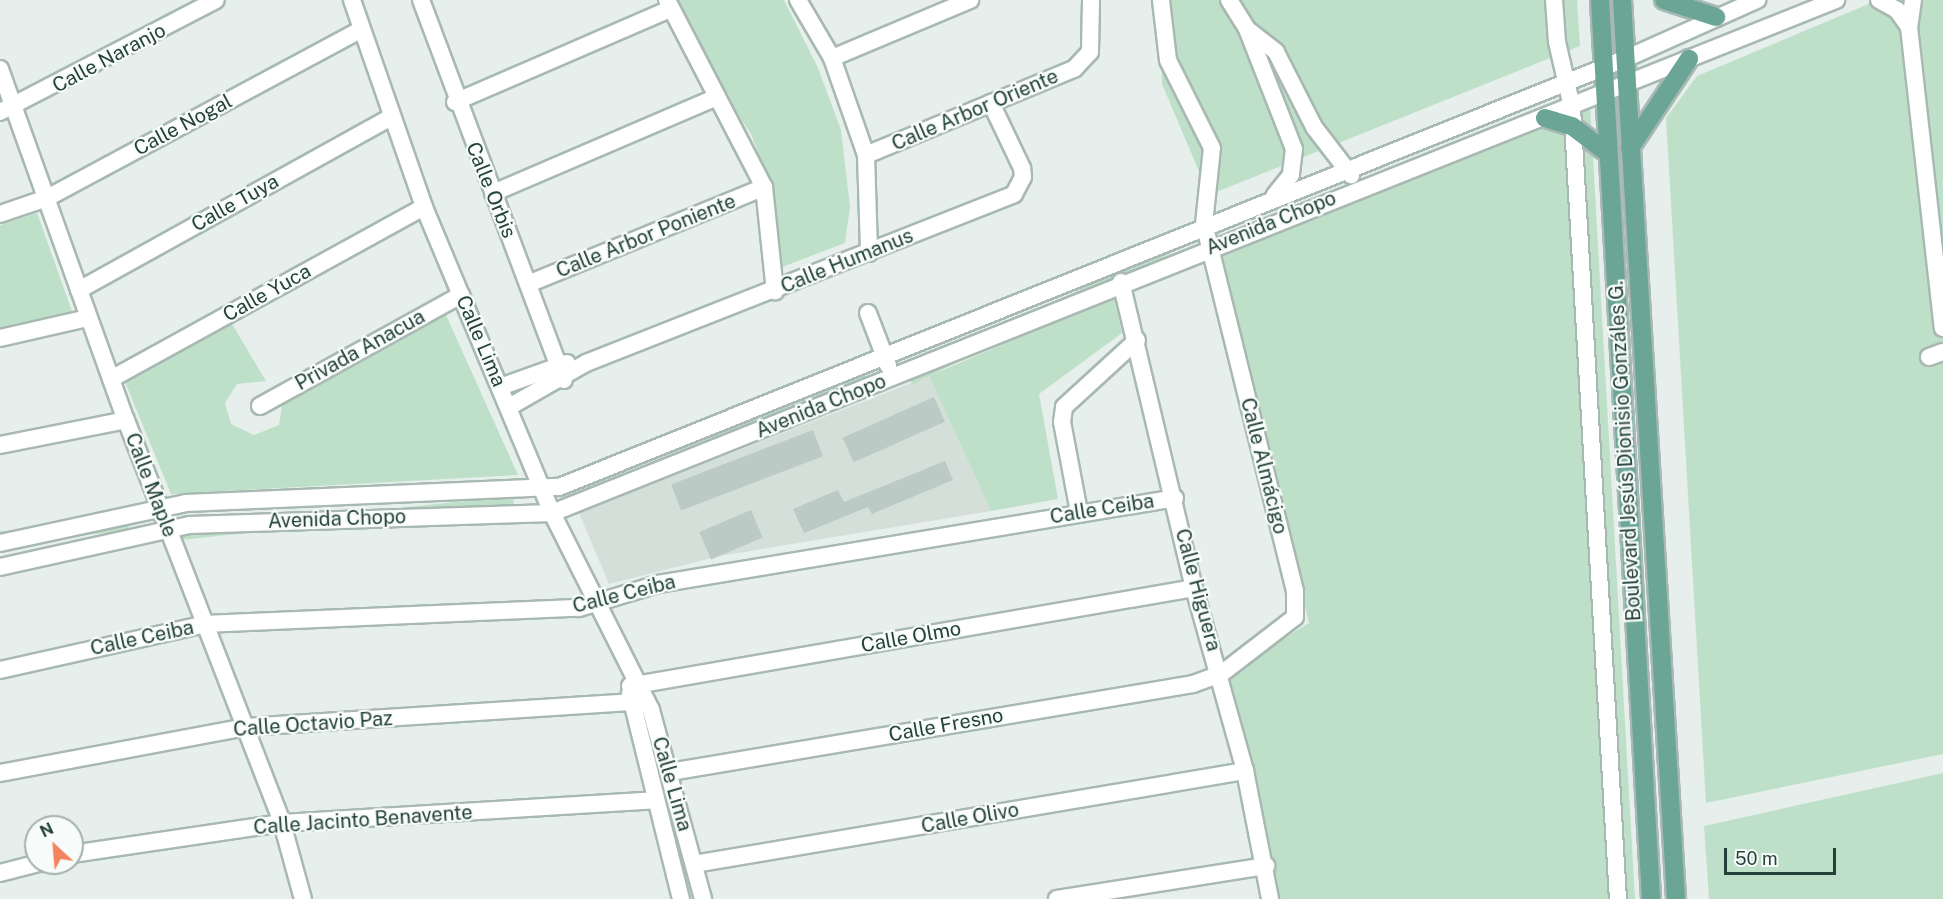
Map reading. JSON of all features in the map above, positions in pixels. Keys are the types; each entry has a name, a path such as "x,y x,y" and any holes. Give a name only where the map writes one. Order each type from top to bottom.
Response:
{"main road":[{"name":"Boulevard Jesús Dionisio Gonzáles G.","path":"1600,0 1605,65 1606,152 1651,899"},
{"name":"Boulevard Jesús Dionisio Gonzáles G.","path":"1622,0 1676,899"},
{"path":"1664,0 1716,17"},
{"path":"1630,148 1689,59"},
{"path":"1545,118 1572,126 1606,152"}],"street":[{"name":"Calle Naranjo","path":"7,110 216,0"},
{"name":"Calle Lima","path":"352,0 424,207 552,513 595,603 670,772 703,897"},
{"path":"798,0 832,58 866,155 868,253"},
{"path":"832,58 970,0"},
{"name":"Calle Arbor Oriente","path":"866,155 1082,62 1090,52 1091,0"},
{"path":"1161,0 1168,60 1212,148 1204,224"},
{"path":"1229,0 1247,29 1294,149 1291,175 1275,195"},
{"path":"1554,0 1572,106 1618,899"},
{"name":"Avenida Chopo","path":"0,543 160,508 290,496 543,490 885,356 1347,166 1568,79 1625,59 1757,0"},
{"name":"Avenida Chopo","path":"0,567 167,530 290,519 552,513 1121,282 1356,189 1627,86 1836,0"},
{"path":"1879,0 1897,10 1908,27"},
{"path":"1913,0 1908,27 1930,229 1940,284 1943,328"},
{"name":"Calle Orbis","path":"425,1 455,102 494,193 564,380"},
{"path":"455,102 669,5 764,187 775,291"},
{"name":"Calle Nogal","path":"0,214 47,198 362,29"},
{"path":"1247,29 1276,52 1314,127 1347,166 1356,189"},
{"name":"Calle Maple","path":"0,69 7,110 47,198 88,318 167,530 246,727 282,823 303,899"},
{"path":"494,193 717,97"},
{"name":"Calle Humanus","path":"509,406 564,380 586,363 775,291 1021,186 1022,168 991,103"},
{"name":"Calle Tuya","path":"79,290 391,117"},
{"name":"Calle Arbor Poniente","path":"528,284 764,187"},
{"name":"Calle Yuca","path":"111,379 424,207"},
{"name":"Calle Almácigo","path":"1204,224 1297,601 1289,625 1221,674"},
{"path":"1930,229 1943,259"},
{"name":"Calle Higuera","path":"1121,282 1175,498 1194,588 1221,674 1245,771 1266,866 1270,899"},
{"name":"Privada Anacua","path":"260,406 461,295"},
{"path":"868,313 893,376"},
{"path":"0,338 88,318"},
{"path":"1079,512 1062,422 1064,406 1137,340"},
{"name":"Calle Humanus","path":"501,387 558,363 586,363"},
{"path":"0,445 126,420"},
{"name":"Calle Ceiba","path":"0,670 206,624 394,620 595,603 658,584 1079,512 1175,498"},
{"name":"Calle Olmo","path":"632,687 1194,588"},
{"name":"Calle Fresno","path":"670,772 1193,684 1221,674"},
{"name":"Calle Lima","path":"632,687 656,800 681,899"},
{"name":"Calle Octavio Paz","path":"0,773 246,727 632,687"},
{"name":"Calle Olivo","path":"694,864 1245,771"},
{"name":"Calle Jacinto Benavente","path":"84,853 282,823 656,800"},
{"path":"1057,899 1266,866"},
{"path":"0,873 24,867"},
{"path":"676,899 703,897"}],"shaded area":[{"path":"929,376 991,511 720,556 609,584 579,513"}],"green space":[{"path":"677,0 784,0 818,68 841,130 850,207 845,243 782,267 772,188 751,134 720,89"},
{"path":"1161,0 1577,0 1580,46 1209,195 1162,84"},
{"path":"1878,0 1943,0 1943,754 1706,803 1666,118 1697,76"},
{"path":"1590,104 1635,899 1272,899 1228,673 1309,623 1221,249"},
{"path":"37,213 73,314 0,328 0,225"},
{"path":"1173,242 1177,250 912,385 908,377"},
{"path":"1114,297 1122,333 1039,394 1058,499 991,511 929,376"},
{"path":"446,315 518,475 171,494 125,382 232,324 266,381 237,384 225,403 231,424 254,435 279,425 282,405"},
{"path":"863,370 866,378 581,488 578,479"},
{"path":"513,496 514,505 183,540 182,531"},
{"path":"128,520 129,531 0,542 0,531"},
{"path":"1943,773 1943,899 1709,899 1704,826"}],"building":[{"path":"934,397 945,422 854,462 843,438"},
{"path":"813,430 823,456 681,511 671,484"},
{"path":"945,461 953,480 872,514 868,507 804,533 793,509 838,490 844,502"},
{"path":"751,510 763,538 711,559 699,532"}]}
